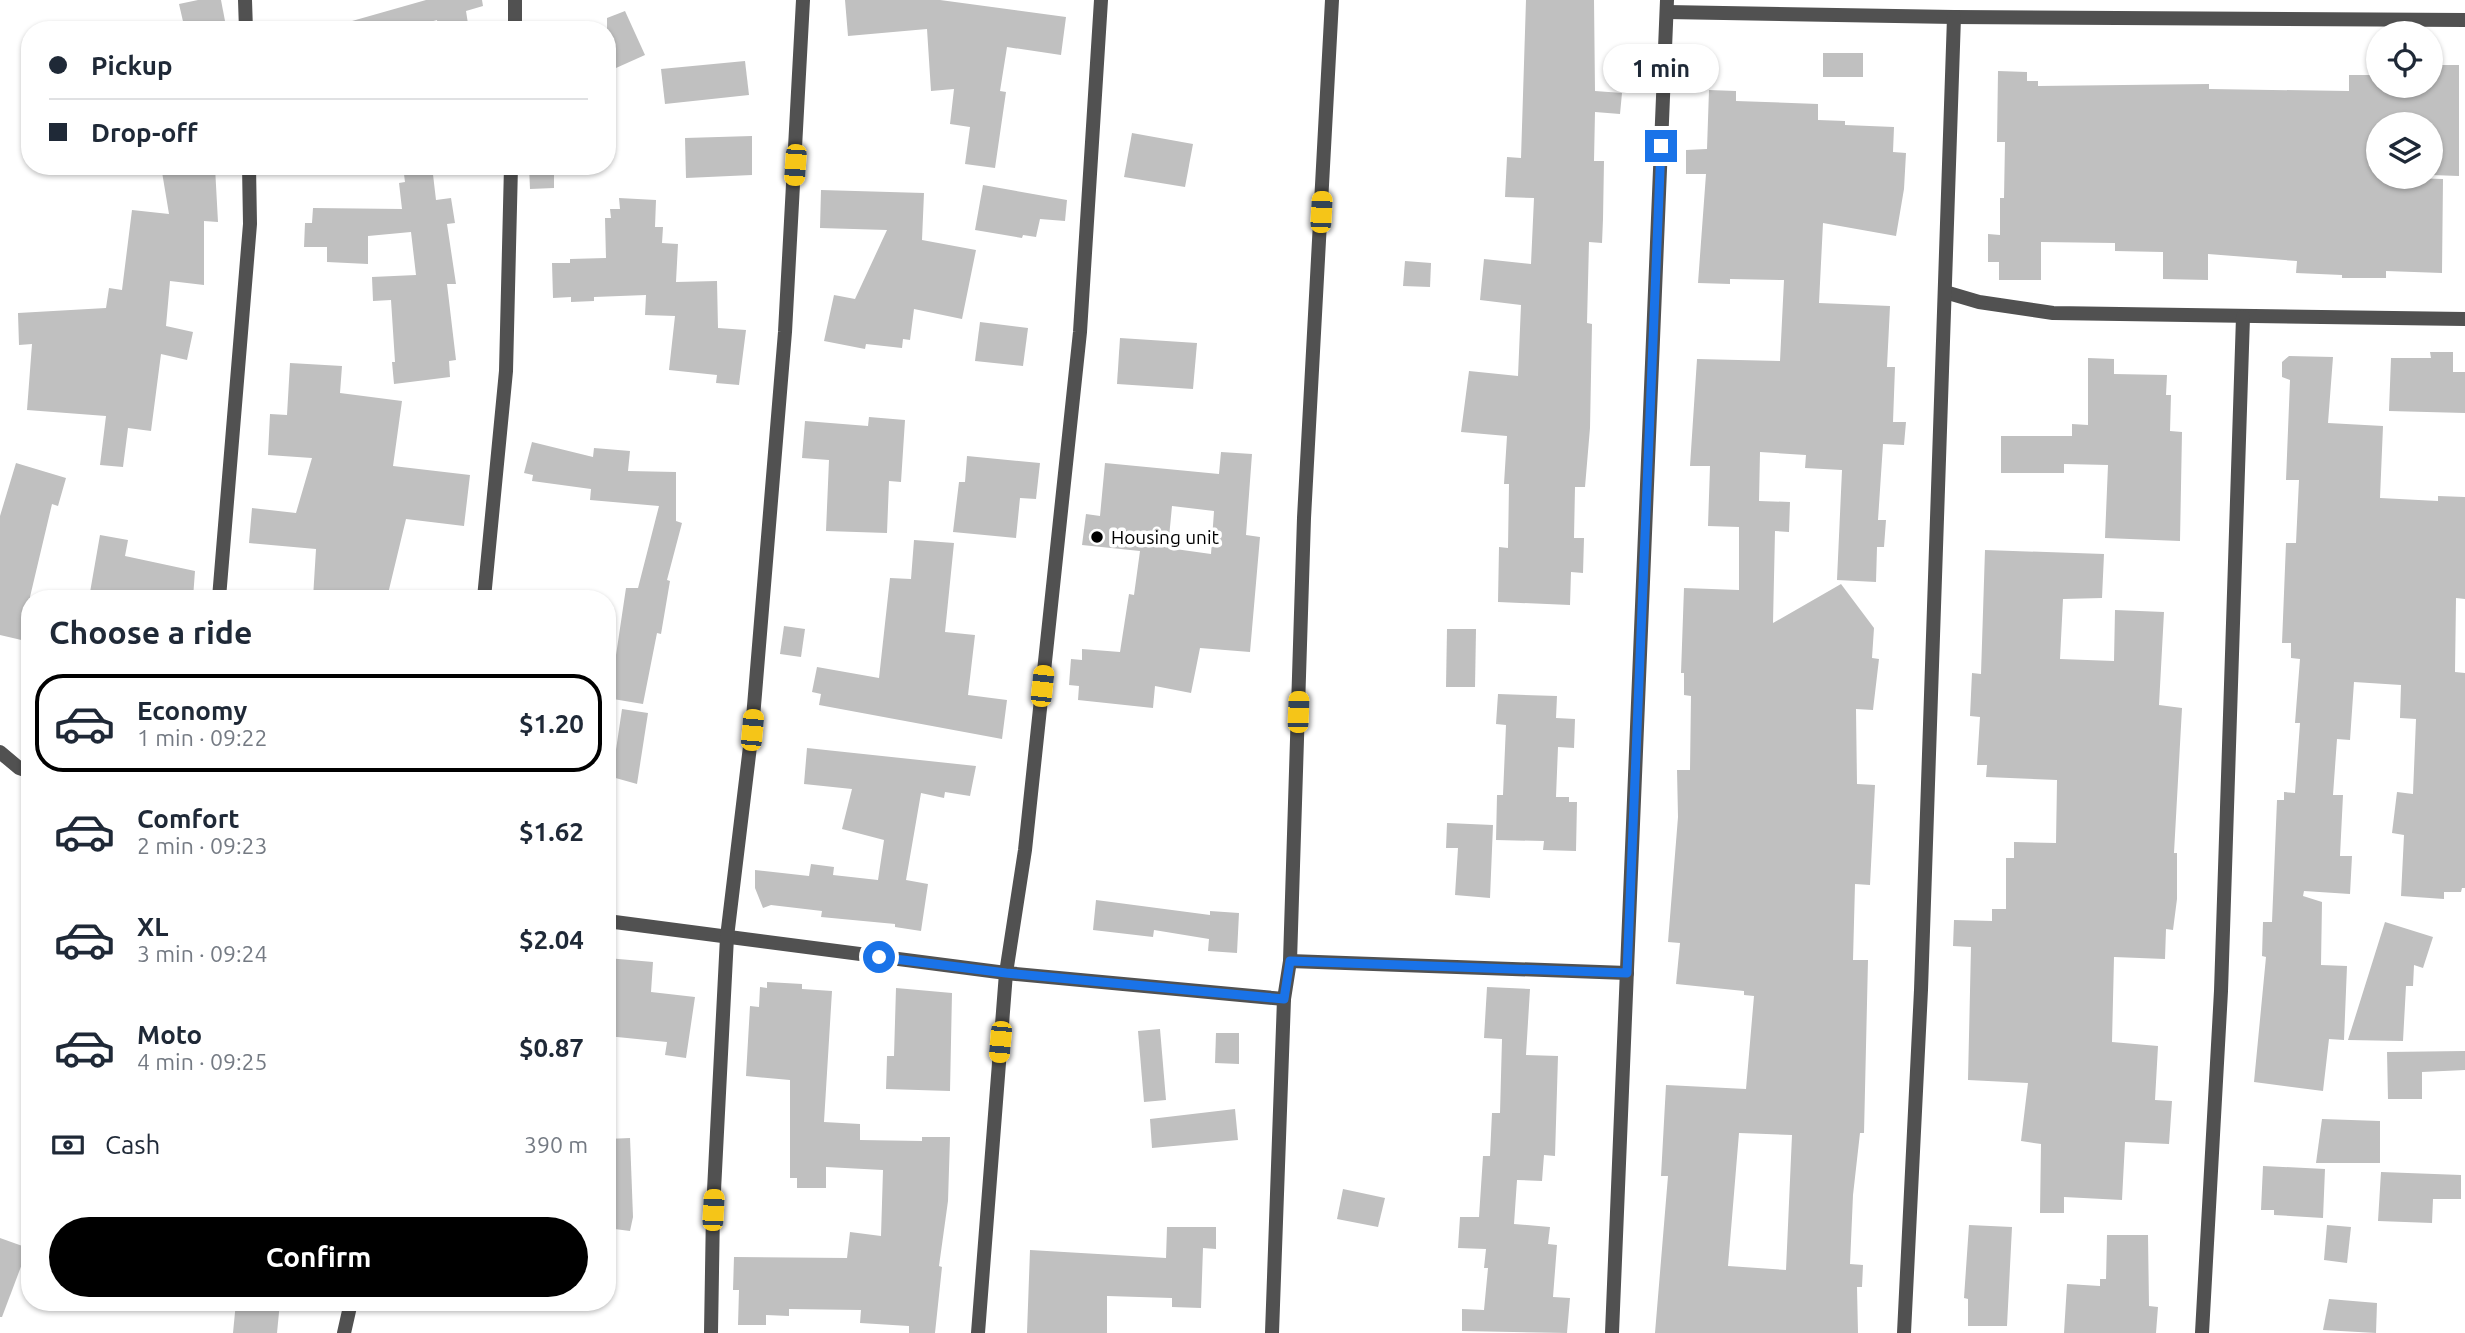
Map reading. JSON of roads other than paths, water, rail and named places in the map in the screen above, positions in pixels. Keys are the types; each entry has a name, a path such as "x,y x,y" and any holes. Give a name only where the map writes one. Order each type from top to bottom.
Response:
{"street":[{"path":"245,0 246,21"},
{"path":"515,0 515,21"},
{"path":"711,1333 713,1210 727,937 752,730 782,359 803,0"},
{"path":"978,1333 1006,973 1025,850 1080,332 1101,0"},
{"path":"1272,1333 1284,999 1290,961 1304,518 1332,0"},
{"path":"1612,1333 1667,6 1954,18 2465,20"},
{"path":"1904,1333 1921,990 1954,18"},
{"path":"220,590 250,224 249,175"},
{"path":"485,590 506,370 511,175"},
{"path":"1944,292 1979,302 2053,313 2465,319"},
{"path":"2202,1333 2221,991 2243,317"},
{"path":"0,752 21,769"},
{"path":"616,921 1006,973 1284,999"},
{"path":"1290,961 1627,973"},
{"path":"344,1333 349,1311"}],"place":[{"name":"Housing unit","path":"1097,537"}]}
